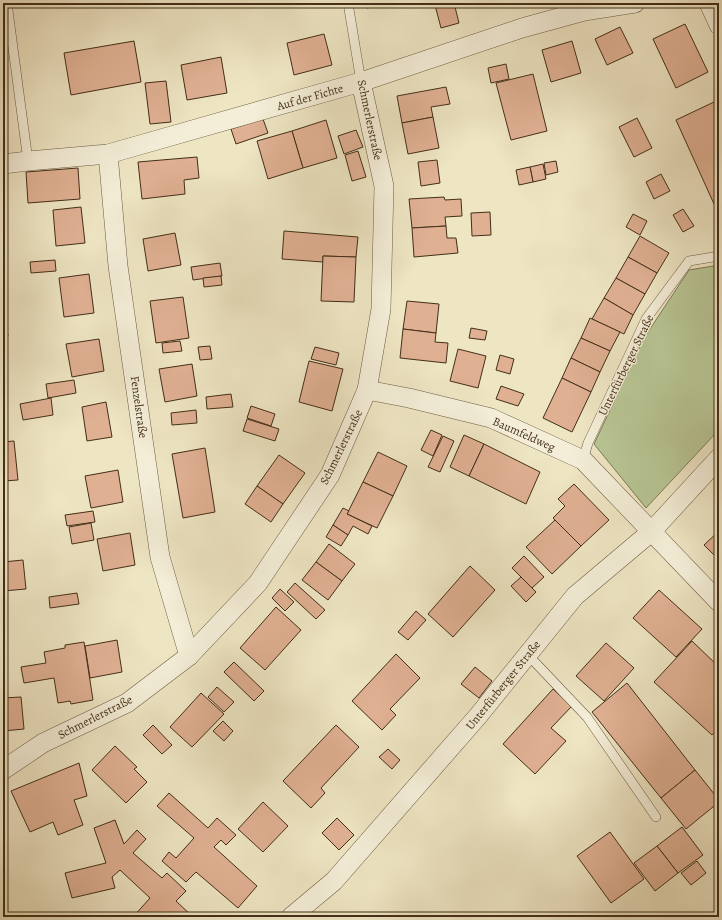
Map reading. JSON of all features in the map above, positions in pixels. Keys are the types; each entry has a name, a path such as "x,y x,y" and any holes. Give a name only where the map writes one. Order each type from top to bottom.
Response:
{"street":[{"name":"Auf der Fichte","path":"3,164 28,160 108,154 362,82 522,28 584,11 635,3"},
{"path":"709,3 719,24"},
{"name":"Schmerlerstraße","path":"3,770 43,743 127,703 189,656 258,583 330,476 367,390 381,310 384,186 362,82"},
{"name":"Fenzelstraße","path":"108,154 118,266 160,557 189,656"},
{"name":"Baumfeldweg","path":"367,390 409,398 491,418 583,460 719,602"},
{"name":"Unterfürberger Straße","path":"291,917 334,881 478,716 575,596 652,532 719,458"}],"lane":[{"path":"6,3 28,160"},
{"name":"Schmerlerstraße","path":"348,3 362,82"},
{"name":"Unterfürberger Straße","path":"583,460 588,442 646,319 689,261 719,256"},
{"path":"528,655 587,717 656,817"}],"green space":[{"path":"719,265 719,424 715,434 646,508 594,444 644,338 689,270"}],"building":[{"path":"366,3 391,3 367,8"},
{"path":"441,3 454,3 459,23 441,28 435,5"},
{"path":"685,24 708,72 676,88 653,39"},
{"path":"620,27 633,53 607,65 595,39"},
{"path":"324,34 332,65 294,75 287,43"},
{"path":"134,41 141,82 71,95 64,53"},
{"path":"572,41 581,73 551,82 542,50"},
{"path":"221,57 227,93 187,100 181,65"},
{"path":"506,64 509,79 491,83 488,68"},
{"path":"533,74 547,131 511,140 496,83"},
{"path":"166,81 171,122 150,124 145,83"},
{"path":"446,87 450,104 431,107 433,117 402,123 397,96"},
{"path":"714,102 719,114 719,215 676,120"},
{"path":"433,117 439,148 408,154 402,123"},
{"path":"637,118 652,148 634,157 619,127"},
{"path":"263,119 268,133 236,144 231,129"},
{"path":"326,120 337,158 303,168 292,131"},
{"path":"356,130 363,147 344,154 338,136"},
{"path":"292,131 303,168 268,179 257,141"},
{"path":"358,151 366,177 352,181 345,155"},
{"path":"197,157 199,178 184,180 185,194 142,199 138,162"},
{"path":"437,160 440,183 421,186 418,162"},
{"path":"556,161 558,172 546,175 544,163"},
{"path":"543,164 546,179 533,182 530,167"},
{"path":"530,167 533,182 519,185 516,170"},
{"path":"78,168 80,199 28,203 26,172"},
{"path":"661,174 670,191 654,199 646,182"},
{"path":"444,197 445,200 461,199 462,216 445,217 446,226 412,228 409,199"},
{"path":"81,207 85,243 56,246 53,210"},
{"path":"683,209 694,226 683,232 673,215"},
{"path":"490,212 491,235 472,236 471,213"},
{"path":"633,214 647,221 640,235 626,227"},
{"path":"446,226 447,238 456,238 458,253 414,257 412,228"},
{"path":"284,231 358,237 356,257 323,256 323,262 282,259"},
{"path":"175,233 181,265 148,271 143,239"},
{"path":"640,236 669,253 657,273 628,257"},
{"path":"323,256 356,257 354,302 321,301"},
{"path":"628,257 657,273 645,294 616,278"},
{"path":"55,260 56,271 31,273 30,262"},
{"path":"220,263 222,276 193,280 191,267"},
{"path":"89,274 94,313 64,317 59,278"},
{"path":"221,276 222,285 204,287 203,278"},
{"path":"616,278 645,294 633,315 604,298"},
{"path":"183,297 189,338 156,343 150,301"},
{"path":"604,298 633,315 624,334 592,319"},
{"path":"407,301 439,304 436,333 403,329"},
{"path":"590,318 620,332 610,351 581,338"},
{"path":"3,323 6,323 8,336 3,336"},
{"path":"471,328 487,331 485,340 469,338"},
{"path":"403,329 436,333 435,342 448,343 446,363 400,358"},
{"path":"581,338 610,351 600,372 571,358"},
{"path":"99,339 104,371 72,377 66,344"},
{"path":"180,341 182,351 163,353 162,343"},
{"path":"210,346 212,359 200,360 198,347"},
{"path":"315,347 339,353 336,365 311,359"},
{"path":"458,349 486,356 478,388 450,381"},
{"path":"500,355 514,359 510,374 496,370"},
{"path":"571,358 600,372 591,392 562,378"},
{"path":"309,361 343,369 332,411 299,402"},
{"path":"192,364 197,396 165,402 159,369"},
{"path":"562,378 591,392 572,432 543,418"},
{"path":"74,380 76,393 48,398 46,384"},
{"path":"501,386 524,394 518,406 496,399"},
{"path":"231,394 233,407 207,409 206,397"},
{"path":"51,398 53,415 23,420 20,404"},
{"path":"106,402 112,437 87,441 82,407"},
{"path":"251,406 275,414 271,426 247,418"},
{"path":"196,410 197,423 172,425 171,413"},
{"path":"247,419 279,429 275,441 243,431"},
{"path":"431,430 442,435 433,456 421,450"},
{"path":"464,435 484,444 469,476 450,467"},
{"path":"443,436 454,441 440,472 428,467"},
{"path":"14,441 18,480 3,481 3,442"},
{"path":"484,444 540,472 526,504 469,476"},
{"path":"205,448 215,512 183,518 172,454"},
{"path":"378,452 407,466 393,496 363,482"},
{"path":"279,455 305,473 283,504 257,486"},
{"path":"118,470 123,502 91,508 85,476"},
{"path":"363,482 393,496 377,528 347,514"},
{"path":"574,484 609,520 581,546 553,518 565,506 558,499"},
{"path":"257,486 283,504 271,522 245,504"},
{"path":"343,508 349,511 347,514 372,526 368,534 353,526 348,535 333,525"},
{"path":"93,511 95,522 67,526 65,515"},
{"path":"555,520 581,546 552,574 526,547"},
{"path":"91,523 94,540 72,544 69,527"},
{"path":"333,525 348,535 341,546 326,537"},
{"path":"719,531 719,560 704,545"},
{"path":"130,533 135,565 103,571 97,539"},
{"path":"329,544 355,564 342,581 316,562"},
{"path":"524,556 544,577 532,588 512,568"},
{"path":"23,560 26,589 3,591 3,562"},
{"path":"316,562 342,581 328,600 302,580"},
{"path":"470,566 495,590 453,637 428,614"},
{"path":"521,577 536,592 526,602 511,586"},
{"path":"295,583 325,610 316,619 287,592"},
{"path":"280,589 294,602 285,611 272,598"},
{"path":"659,590 702,629 676,657 633,618"},
{"path":"77,593 79,604 50,608 49,597"},
{"path":"276,607 301,630 265,670 240,648"},
{"path":"416,611 426,620 408,640 398,632"},
{"path":"117,640 122,672 90,678 85,646"},
{"path":"692,641 719,667 719,728 712,735 654,682"},
{"path":"84,642 93,700 71,704 70,701 58,703 54,678 24,683 21,667 46,663 44,652 65,648 65,645"},
{"path":"606,643 634,668 604,701 576,676"},
{"path":"396,654 420,678 390,709 396,715 382,730 352,701"},
{"path":"234,662 264,691 254,701 224,672"},
{"path":"475,667 492,681 479,698 461,684"},
{"path":"627,683 695,770 661,798 592,712"},
{"path":"217,687 234,702 224,712 208,697"},
{"path":"553,689 572,706 551,728 566,741 535,774 503,744"},
{"path":"201,693 224,714 192,747 170,727"},
{"path":"21,697 24,729 3,731 3,698"},
{"path":"223,721 233,731 224,741 213,731"},
{"path":"153,725 172,745 162,754 143,735"},
{"path":"336,725 359,747 321,788 325,793 311,808 283,781"},
{"path":"115,746 137,767 134,769 147,782 126,803 92,770"},
{"path":"388,749 400,760 392,769 379,757"},
{"path":"79,763 87,796 74,800 83,825 58,835 53,822 30,832 11,791"},
{"path":"695,770 719,802 686,829 661,798"},
{"path":"169,793 208,828 217,818 236,835 226,845 221,840 214,847 257,886 238,908 196,872 186,882 162,861 169,852 176,858 194,838 157,806"},
{"path":"263,802 288,826 263,852 238,829"},
{"path":"337,818 354,835 339,850 322,833"},
{"path":"115,820 124,844 137,830 146,839 133,853 162,878 167,873 186,891 176,901 193,917 133,917 150,898 120,870 112,877 115,888 72,898 65,873 106,863 94,828"},
{"path":"682,827 703,855 678,873 657,846"},
{"path":"610,832 644,879 611,903 577,856"},
{"path":"657,846 678,873 655,891 634,863"},
{"path":"697,861 706,873 691,885 681,873"}]}
